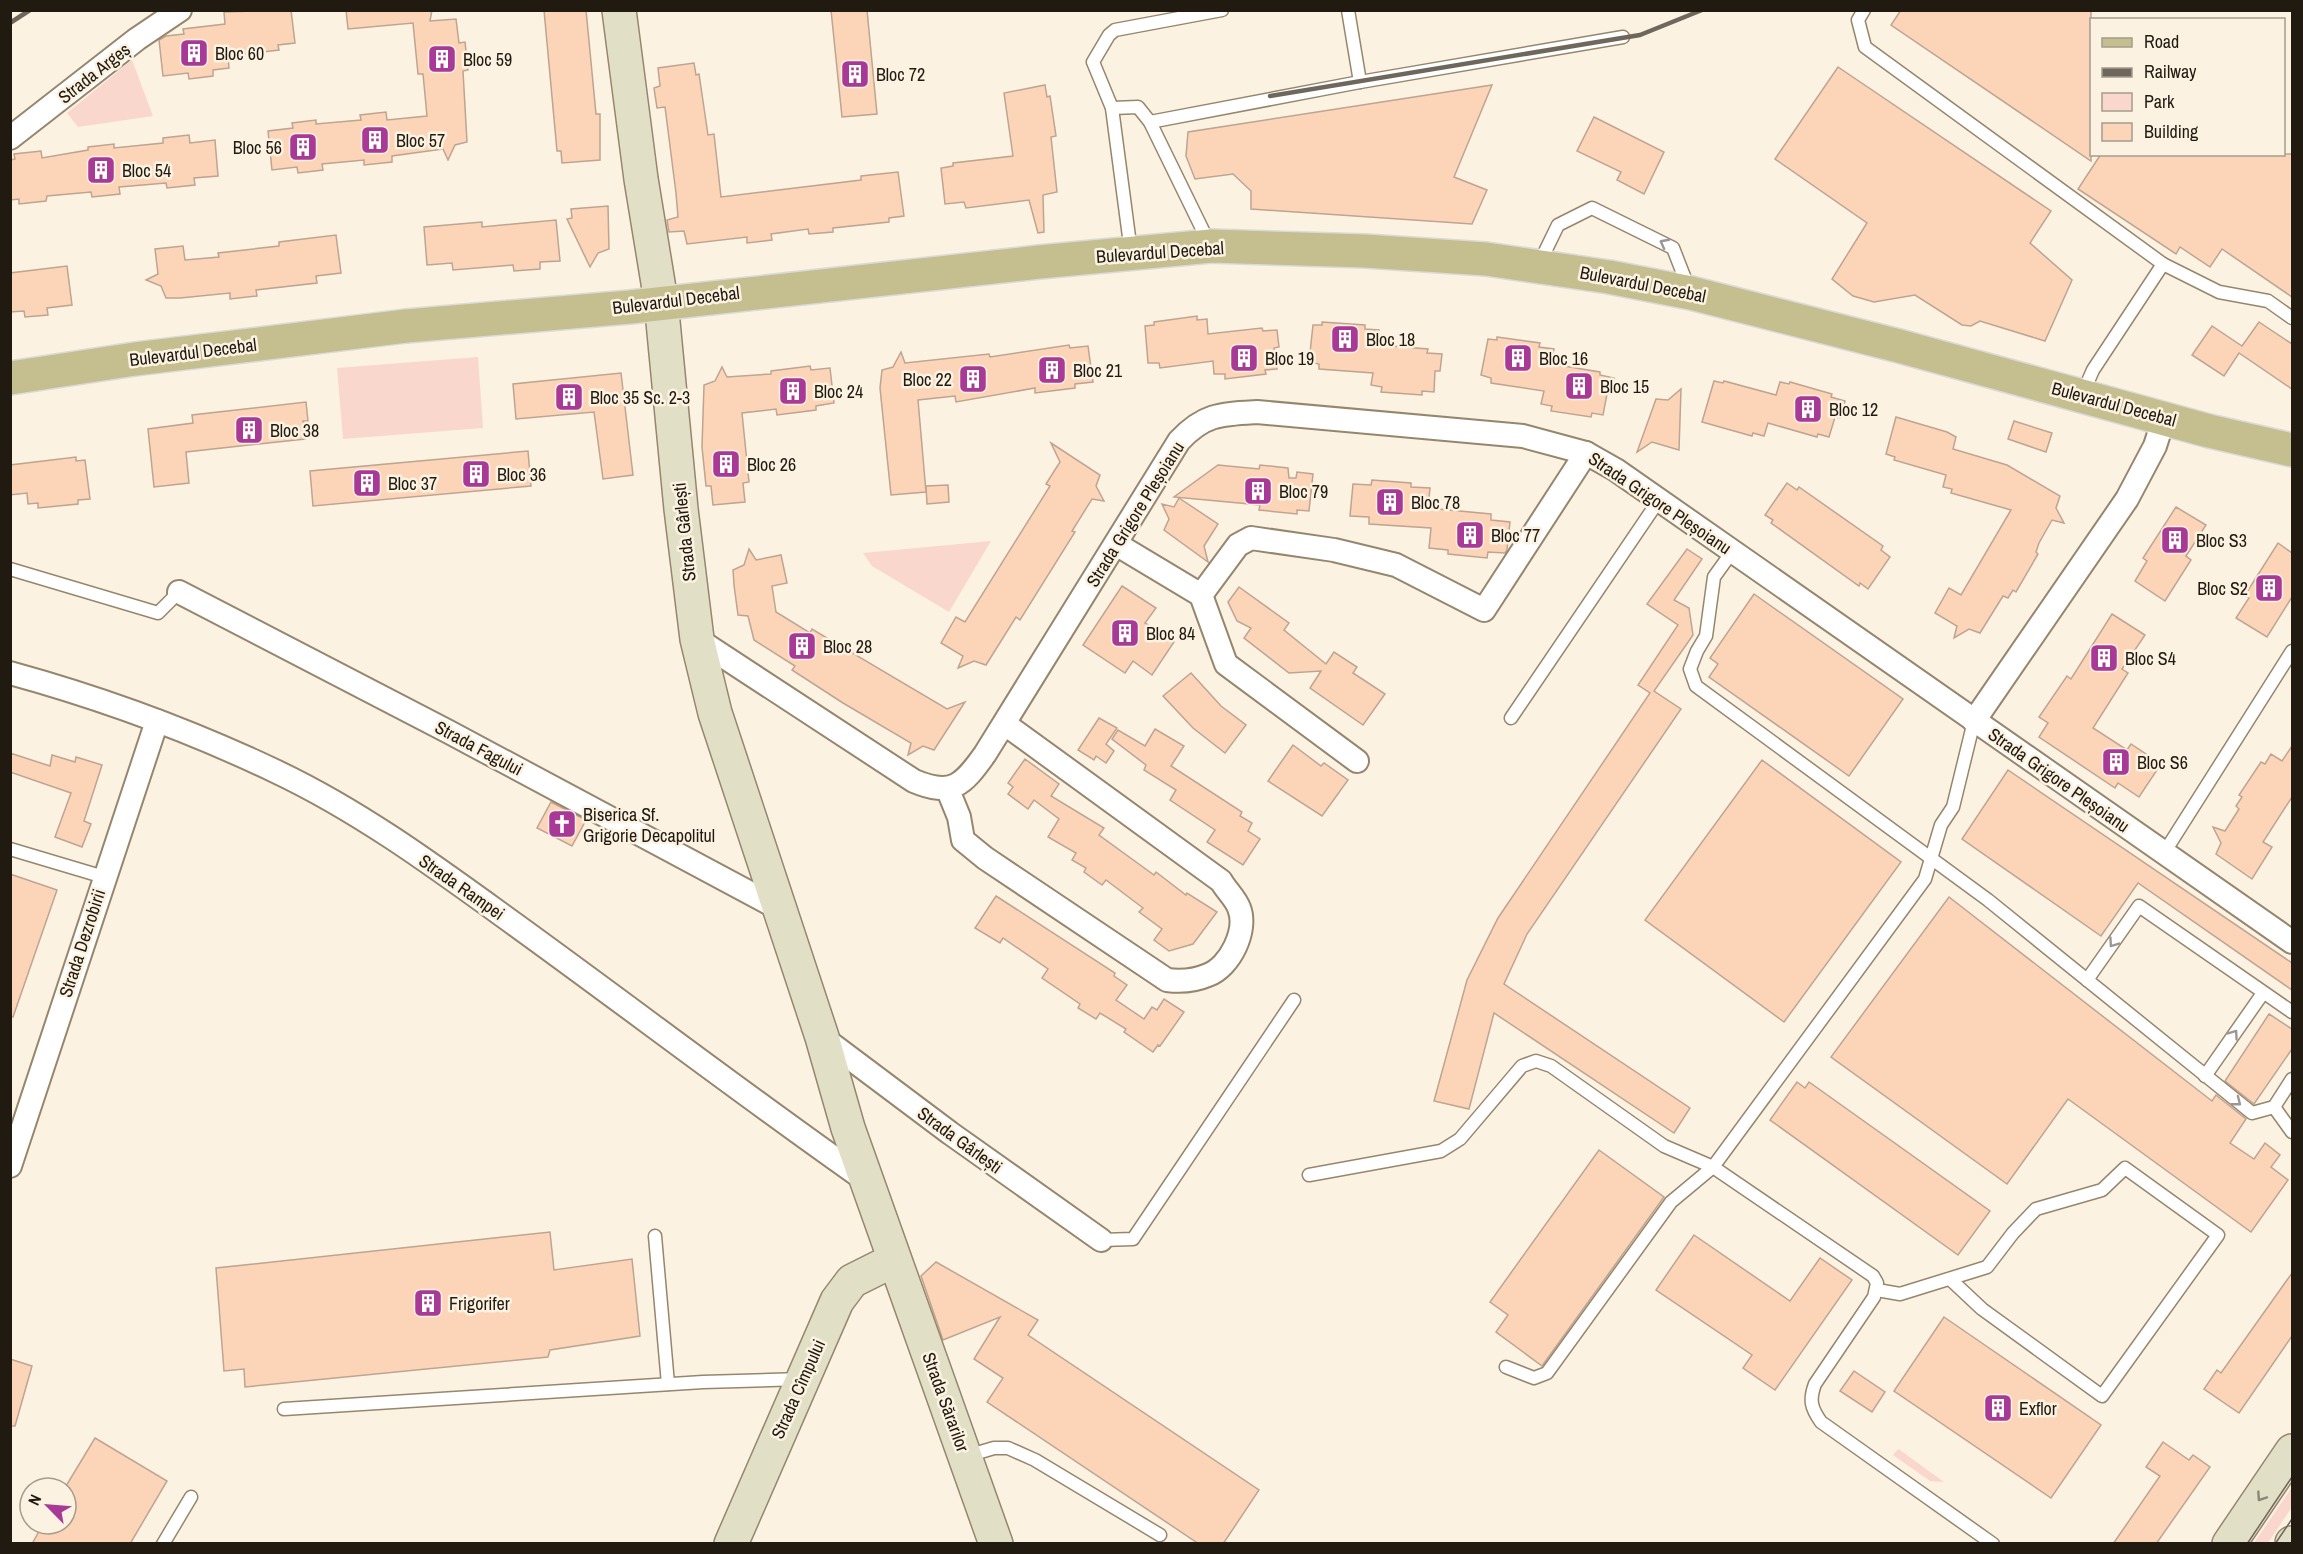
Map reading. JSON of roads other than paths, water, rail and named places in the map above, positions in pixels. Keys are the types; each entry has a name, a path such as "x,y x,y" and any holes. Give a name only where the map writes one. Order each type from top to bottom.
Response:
{"main road":[{"name":"Bulevardul Decebal","path":"10,378 43,371 321,336 1211,246 1365,251 1539,265 1691,293 2292,450"}],"street":[{"name":"Strada Argeș","path":"10,138 137,39 180,10"},
{"name":"Strada Gârlești","path":"619,10 640,178 661,302 681,509 697,639 714,713 894,1260"},
{"name":"Strada Grigore Pleșoianu","path":"948,790 968,778 1005,724 1179,441 1192,426 1221,414 1257,412 1463,429 1523,436 1586,453 1659,500 2292,942"},
{"path":"1974,721 2127,499 2155,446 2164,418"},
{"path":"1201,596 1238,545 1251,538 1334,550 1396,565 1484,610 1586,453"},
{"path":"1116,544 1201,596 1226,664 1357,760"},
{"name":"Strada Fagului","path":"179,592 778,908"},
{"path":"697,639 914,781 931,788 948,790 959,817 963,840 985,858 1167,980 1185,982 1210,975 1229,957 1242,929 1239,908 1221,881 1005,724"},
{"name":"Strada Rampei","path":"10,673 57,686 157,721 276,771 382,831 593,980 868,1182"},
{"name":"Strada Dezrobirii","path":"10,1166 14,1140 157,721"},
{"name":"Strada Gârlești","path":"822,1037 950,1133 1101,1240"},
{"name":"Strada Cîmpului","path":"731,1544 837,1301 852,1281 894,1260"},
{"name":"Strada Sărarilor","path":"894,1260 996,1544"},
{"path":"2229,1544 2292,1451"}],"lane":[{"path":"1131,253 1112,108 1094,62 1109,35 1115,30 1222,10"},
{"path":"1348,10 1360,82"},
{"path":"1864,10 1858,20 1865,47 2163,264 2219,292 2268,301 2292,318"},
{"path":"1150,122 1360,82 1623,37"},
{"path":"1112,108 1138,107 1150,122 1211,246"},
{"path":"1539,265 1558,225 1592,208 1674,248 1691,293"},
{"path":"2082,396 2093,370 2163,264"},
{"path":"1511,718 1659,500"},
{"path":"1732,552 1714,577 1706,636 1696,651 1690,669 1696,686 1931,858 2064,959 2252,1113 2274,1107 2292,1079"},
{"path":"10,569 158,613 179,592"},
{"path":"2164,853 2292,651"},
{"path":"1506,1367 1534,1378 1547,1373 1671,1202 1713,1167 1925,879 1941,825 1953,807 1974,721"},
{"path":"10,849 104,877"},
{"path":"2087,980 2139,906 2292,1012"},
{"path":"2205,1076 2263,993"},
{"path":"1101,1240 1133,1239 1294,1000"},
{"path":"1309,1175 1441,1150 1460,1139 1522,1066 1536,1061 1551,1066 1664,1146 1713,1167 1873,1276 1877,1290 1815,1384 1810,1398 1812,1411 1821,1422 1993,1544"},
{"path":"2274,1107 2292,1132"},
{"path":"1877,1290 1900,1294 1987,1267 2013,1233 2036,1209 2102,1190 2125,1168 2218,1235 2102,1396 1982,1309 1950,1279"},
{"path":"655,1236 668,1384"},
{"path":"284,1409 668,1384 802,1379"},
{"path":"965,1456 994,1448 1008,1448 1035,1460 1160,1535"},
{"path":"163,1544 191,1497"}],"tram line":[{"path":"2247,1544 2292,1477"},
{"path":"2275,1544 2292,1519"}],"railway":[{"path":"10,23 30,10"},
{"path":"1270,96 1640,35 1702,10"}],"place":[{"name":"Bloc 60","path":"194,53"},
{"name":"Bloc 59","path":"442,59"},
{"name":"Bloc 72","path":"855,74"},
{"name":"Bloc 57","path":"375,140"},
{"name":"Bloc 56","path":"303,147"},
{"name":"Bloc 54","path":"101,170"},
{"name":"Bloc 18","path":"1345,339"},
{"name":"Bloc 19","path":"1244,358"},
{"name":"Bloc 16","path":"1518,358"},
{"name":"Bloc 21","path":"1052,370"},
{"name":"Bloc 22","path":"973,379"},
{"name":"Bloc 15","path":"1579,386"},
{"name":"Bloc 24","path":"793,391"},
{"name":"Bloc 35 Sc. 2-3","path":"569,397"},
{"name":"Bloc 12","path":"1808,409"},
{"name":"Bloc 38","path":"249,430"},
{"name":"Bloc 26","path":"726,464"},
{"name":"Bloc 36","path":"476,474"},
{"name":"Bloc 37","path":"367,483"},
{"name":"Bloc 79","path":"1258,491"},
{"name":"Bloc 78","path":"1390,502"},
{"name":"Bloc 77","path":"1470,535"},
{"name":"Bloc S3","path":"2175,540"},
{"name":"Bloc S2","path":"2269,588"},
{"name":"Bloc 84","path":"1125,633"},
{"name":"Bloc 28","path":"802,646"},
{"name":"Bloc S4","path":"2104,658"},
{"name":"Bloc S6","path":"2116,762"},
{"name":"Biserica Sf. Grigorie Decapolitul","path":"562,824"},
{"name":"Frigorifer","path":"428,1303"},
{"name":"Exflor","path":"1998,1408"}]}
